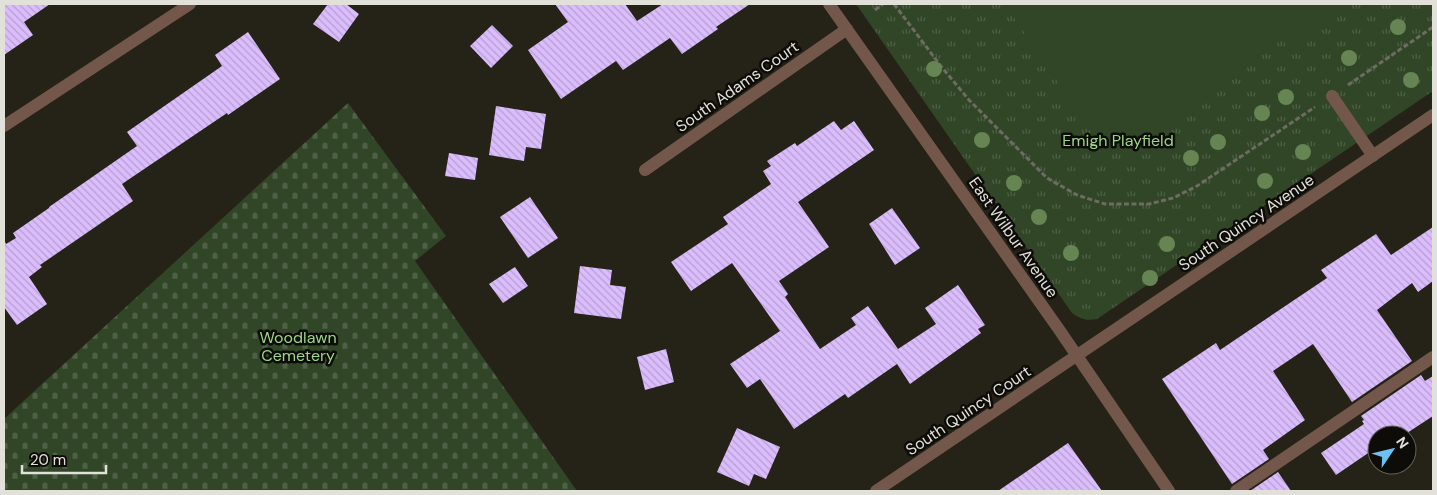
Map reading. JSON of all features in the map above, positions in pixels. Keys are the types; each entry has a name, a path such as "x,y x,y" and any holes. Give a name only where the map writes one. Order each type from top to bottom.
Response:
{"street":[{"path":"4,126 190,4"},
{"name":"East Wilbur Avenue","path":"829,4 1077,356 1169,491"},
{"name":"South Adams Court","path":"645,170 846,29"},
{"path":"1332,96 1372,156"},
{"name":"South Quincy Avenue","path":"1077,356 1433,115"},
{"name":"South Quincy Court","path":"876,491 1077,356"},
{"path":"1236,491 1433,357"}],"path":[{"path":"875,10 883,4"},
{"path":"894,4 969,100 1047,178 1077,195 1105,204 1149,204 1173,198 1197,186 1433,27"}],"green space":[{"name":"Emigh Playfield","path":"856,4 1433,4 1433,91 1097,319 1086,320 1072,313"},
{"path":"1005,4 1350,4 1293,39 1290,32 1138,148 1096,139"},
{"name":"Woodlawn Cemetery","path":"348,103 446,236 415,261 577,491 4,491 4,419"}],"building":[{"path":"4,4 50,4 24,22 33,35 4,55"},
{"path":"328,4 346,4 359,14 339,42 313,24"},
{"path":"555,4 625,4 637,21 663,4 750,4 716,27 718,29 682,54 670,38 623,70 616,61 561,99 528,50 568,22"},
{"path":"492,25 513,46 491,68 470,46"},
{"path":"248,32 280,79 122,184 133,201 40,265 42,267 29,277 47,304 17,325 4,307 4,240 6,244 16,238 13,233 137,146 127,132 222,66 215,55"},
{"path":"496,106 546,114 541,149 526,147 524,161 489,155"},
{"path":"834,121 841,130 854,121 874,150 798,202 829,247 779,281 788,294 785,297 820,349 856,325 851,318 868,306 898,349 936,324 925,308 958,285 985,325 978,329 981,333 910,384 897,364 848,398 845,394 794,429 760,379 747,388 730,364 780,331 732,263 691,291 671,262 728,224 723,217 771,184 763,171 771,166 767,161 795,143 797,146"},
{"path":"449,153 478,158 475,180 445,176"},
{"path":"530,197 558,238 528,258 500,217"},
{"path":"892,208 920,248 895,265 869,224"},
{"path":"1433,227 1433,281 1418,292 1412,283 1377,310 1412,361 1352,402 1313,344 1273,371 1305,420 1263,450 1269,459 1232,484 1162,379 1216,343 1220,350 1327,278 1321,270 1376,234 1391,255"},
{"path":"580,266 612,270 610,285 626,287 621,319 574,313"},
{"path":"515,267 528,286 503,303 489,284"},
{"path":"666,349 674,382 645,390 637,357"},
{"path":"1421,375 1425,381 1433,376 1433,416 1417,426 1367,425 1367,454 1336,475 1321,453 1364,424 1361,416"},
{"path":"737,428 780,447 766,479 754,474 749,486 717,472"},
{"path":"1068,443 1102,491 998,491"},
{"path":"1278,472 1291,491 1250,491"}]}
